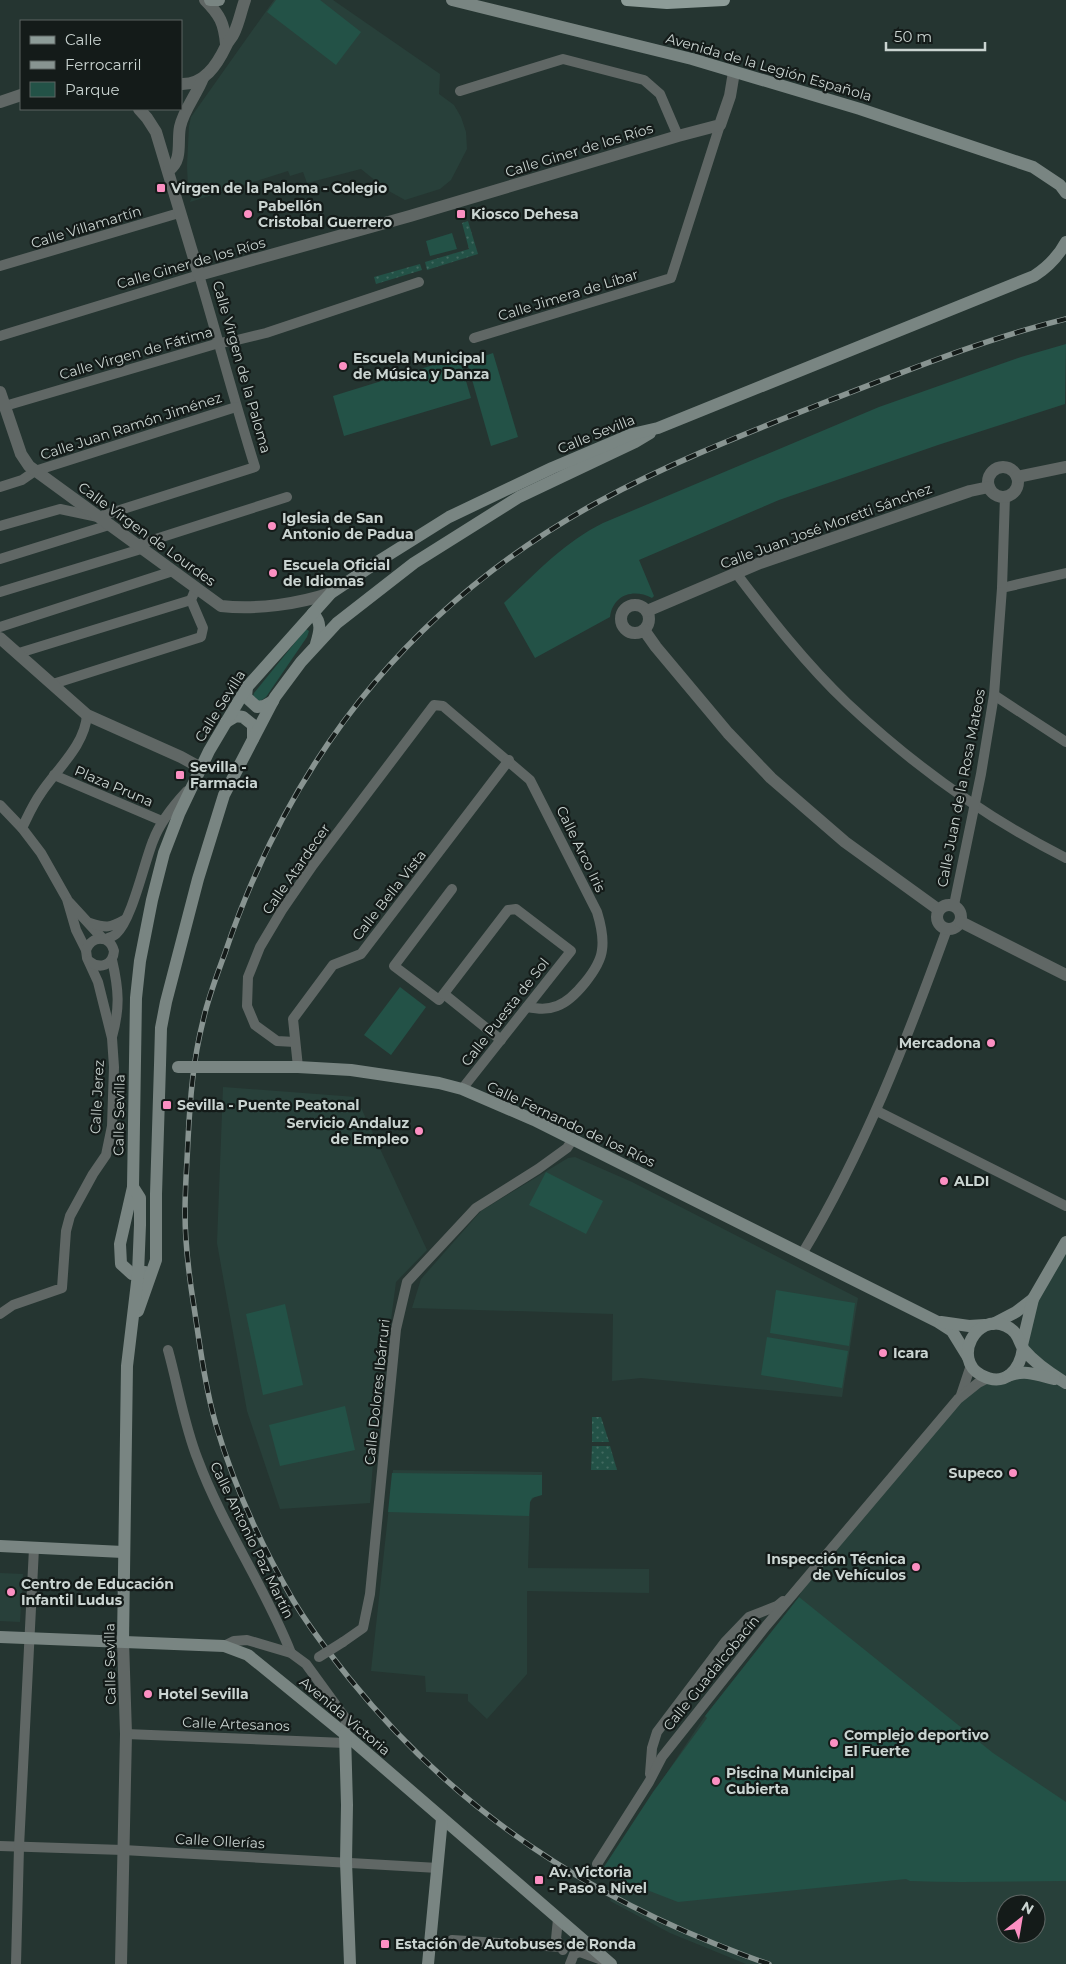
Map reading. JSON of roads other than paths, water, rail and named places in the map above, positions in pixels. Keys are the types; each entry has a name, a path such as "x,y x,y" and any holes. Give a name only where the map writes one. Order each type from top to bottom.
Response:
{"main road":[{"path":"210,0 220,0"},
{"name":"Avenida de la Legión Española","path":"452,0 692,58 860,109 1033,167 1060,185 1066,193"},
{"path":"627,0 666,3 724,0"},
{"path":"658,428 1034,276 1058,256 1066,242"},
{"name":"Calle Sevilla","path":"123,1641 127,1366 138,1274 140,1198 133,1187 136,998 140,961 152,900 164,853 193,784 247,687 332,592 449,517 552,468 632,434 658,428"},
{"name":"Calle Sevilla","path":"130,1334 156,1264 160,1065 162,1028 166,1002 198,878 224,795 273,701 301,662 337,623 414,563 519,497 636,442 658,428"},
{"path":"313,612 319,620 320,631 315,646"},
{"path":"247,687 246,697 257,707 264,706 273,701"},
{"path":"226,722 236,716 243,717 253,725 253,739"},
{"name":"Calle Fernando de los Ríos","path":"160,1065 298,1067 352,1070 439,1083 462,1090 534,1120 573,1139 938,1322 952,1331 970,1361"},
{"path":"133,1187 124,1223 120,1254 121,1264 128,1271 138,1274 148,1271 151,1267 156,1248"},
{"path":"1006,1377 1015,1371 1021,1361 1022,1347 1033,1299 1066,1242"},
{"path":"1033,1299 1016,1312 989,1325 971,1337 969,1343 970,1361 980,1375 988,1378 998,1379 1018,1372 1026,1372 1065,1383"},
{"name":"Calle Fernando de los Ríos","path":"938,1322 969,1326 989,1325"},
{"path":"989,1325 1008,1327 1018,1336 1022,1347 1045,1369 1065,1383"},
{"path":"0,1546 123,1552"},
{"name":"Avenida Victoria","path":"0,1637 224,1646 248,1655 610,1964"},
{"path":"345,1738 346,1862 350,1964"},
{"path":"428,1964 442,1819"}],"street":[{"path":"205,0 219,14 224,28 226,44"},
{"path":"182,84 203,78 215,66 226,44 234,34 245,0"},
{"name":"Calle Giner de los Ríos","path":"460,90 563,59 644,80 660,94 678,136"},
{"path":"720,125 730,96 734,72"},
{"path":"169,170 177,161 181,123 197,94 203,78"},
{"path":"0,102 20,96"},
{"name":"Calle Virgen de la Paloma","path":"98,517 256,467 236,407 219,343 179,213 169,170 156,132 140,110"},
{"name":"Calle Giner de los Ríos","path":"0,336 199,276 720,125"},
{"name":"Calle Jimera de Líbar","path":"474,338 671,278 720,125"},
{"name":"Calle Villamartín","path":"0,266 179,213"},
{"name":"Calle Virgen de Fátima","path":"5,406 219,343 266,333 418,282"},
{"name":"Calle Virgen de Lourdes","path":"0,392 21,454 35,471 173,572 194,594 221,606 246,607 286,603 318,597 332,592"},
{"name":"Calle Juan Ramón Jiménez","path":"0,486 22,480 35,471 236,407"},
{"path":"1017,477 1066,467"},
{"path":"1010,468 1017,477 1016,489 1005,496 996,495 989,487 989,477 995,469 1010,468"},
{"name":"Calle Juan José Moretti Sánchez","path":"647,611 760,563 970,491 989,487"},
{"name":"Calle Juan de la Rosa Mateos","path":"954,905 975,805 994,695 1002,588 1005,496"},
{"path":"0,592 287,498"},
{"path":"0,526 60,509 98,517"},
{"path":"0,559 109,525"},
{"path":"0,627 173,572"},
{"path":"736,573 798,650 846,702 898,748 975,805 1066,858"},
{"path":"1002,588 1066,573"},
{"path":"19,653 194,594 203,628 201,637 53,684"},
{"path":"286,603 301,605 313,612"},
{"path":"634,605 647,611 649,622 644,630 637,633 626,630 622,624 622,615 628,607 634,605"},
{"path":"644,630 728,733 771,778 845,842 939,910"},
{"path":"0,638 87,714 201,768"},
{"path":"994,695 1066,742"},
{"name":"Calle Arco Iris","path":"434,705 443,706 530,780 597,912 602,931 602,951 598,965 576,992 559,1006 542,1010 527,1007"},
{"name":"Calle Atardecer","path":"296,1042 277,1042 255,1025 247,1006 248,977 260,947 282,910 313,865 434,705"},
{"path":"22,828 40,794 73,750 86,728 87,714"},
{"name":"Calle Bella Vista","path":"298,1067 293,1019 333,965 360,954 508,760"},
{"name":"Plaza Pruna","path":"54,775 162,821"},
{"path":"86,950 90,942 116,934 132,905 153,841 162,821 193,784"},
{"path":"0,804 41,853 67,900 78,936 90,961 101,966 112,960 114,956 113,946 67,900"},
{"path":"452,889 394,966 439,1000 444,994 501,1040"},
{"path":"946,905 954,905 961,913 961,922 953,929 947,929 939,924 937,920 939,910 946,905"},
{"name":"Calle Puesta de Sol","path":"444,994 508,910 516,909 571,951 462,1090"},
{"path":"90,923 103,927 112,927 125,920"},
{"path":"961,922 1066,976"},
{"path":"802,1254 842,1184 877,1111 947,929"},
{"name":"Calle Jerez","path":"112,960 118,987 118,1010 112,1038"},
{"name":"Calle Jerez","path":"0,1314 13,1305 62,1288 66,1231 70,1216 93,1174 106,1155 112,1126 114,1068 112,1038 98,982 90,961"},
{"path":"877,1111 1066,1206"},
{"name":"Calle Dolores Ibárruri","path":"306,1664 363,1628 370,1594 396,1330 407,1282 476,1208 538,1170 567,1148 573,1139"},
{"name":"Calle Antonio Paz Martín","path":"168,1350 198,1460 234,1540 284,1636 290,1653"},
{"name":"Calle Guadalcobacín","path":"958,1399 965,1386 970,1361"},
{"name":"Calle Guadalcobacín","path":"598,1864 649,1782 662,1757 766,1626 958,1399 978,1383 988,1378"},
{"path":"16,1964 34,1548"},
{"name":"Calle Guadalcobacín","path":"649,1782 652,1748 657,1732 725,1642 749,1617 777,1606 801,1586"},
{"path":"224,1646 234,1641 247,1640 290,1653 306,1664 346,1719 345,1738"},
{"name":"Calle Sevilla","path":"121,1964 126,1734 123,1641"},
{"path":"248,1655 262,1645"},
{"name":"Calle Artesanos","path":"126,1734 345,1738"},
{"name":"Calle Ollerías","path":"0,1846 123,1850 438,1868"},
{"path":"558,1919 556,1939 570,1962"},
{"path":"452,1940 561,1947"},
{"path":"570,1962 574,1954 580,1952 593,1955 610,1964"}],"railway":[{"path":"769,1964 660,1920 560,1866 513,1834 469,1800 387,1722 349,1678 299,1610 270,1558 240,1493 216,1425 206,1381 190,1283 185,1224 192,1080 197,1050 210,995 238,916 269,845 287,810 328,744 375,682 424,630 478,582 536,539 598,502 711,448 916,367 1005,336 1066,319"}],"place":[{"name":"Virgen de la Paloma - Colegio","path":"161,188"},
{"name":"Pabellón Cristobal Guerrero","path":"248,214"},
{"name":"Kiosco Dehesa","path":"461,214"},
{"name":"Escuela Municipal de Música y Danza","path":"343,366"},
{"name":"Iglesia de San Antonio de Padua","path":"272,526"},
{"name":"Escuela Oficial de Idiomas","path":"273,573"},
{"name":"Sevilla - Farmacia","path":"180,775"},
{"name":"Mercadona","path":"991,1043"},
{"name":"Sevilla - Puente Peatonal","path":"167,1105"},
{"name":"Servicio Andaluz de Empleo","path":"419,1131"},
{"name":"ALDI","path":"944,1181"},
{"name":"Icara","path":"883,1353"},
{"name":"Supeco","path":"1013,1473"},
{"name":"Inspección Técnica de Vehículos","path":"916,1567"},
{"name":"Centro de Educación Infantil Ludus","path":"11,1592"},
{"name":"Hotel Sevilla","path":"148,1694"},
{"name":"Complejo deportivo El Fuerte","path":"834,1743"},
{"name":"Piscina Municipal Cubierta","path":"716,1781"},
{"name":"Av. Victoria - Paso a Nivel","path":"539,1880"},
{"name":"Estación de Autobuses de Ronda","path":"385,1944"}]}
